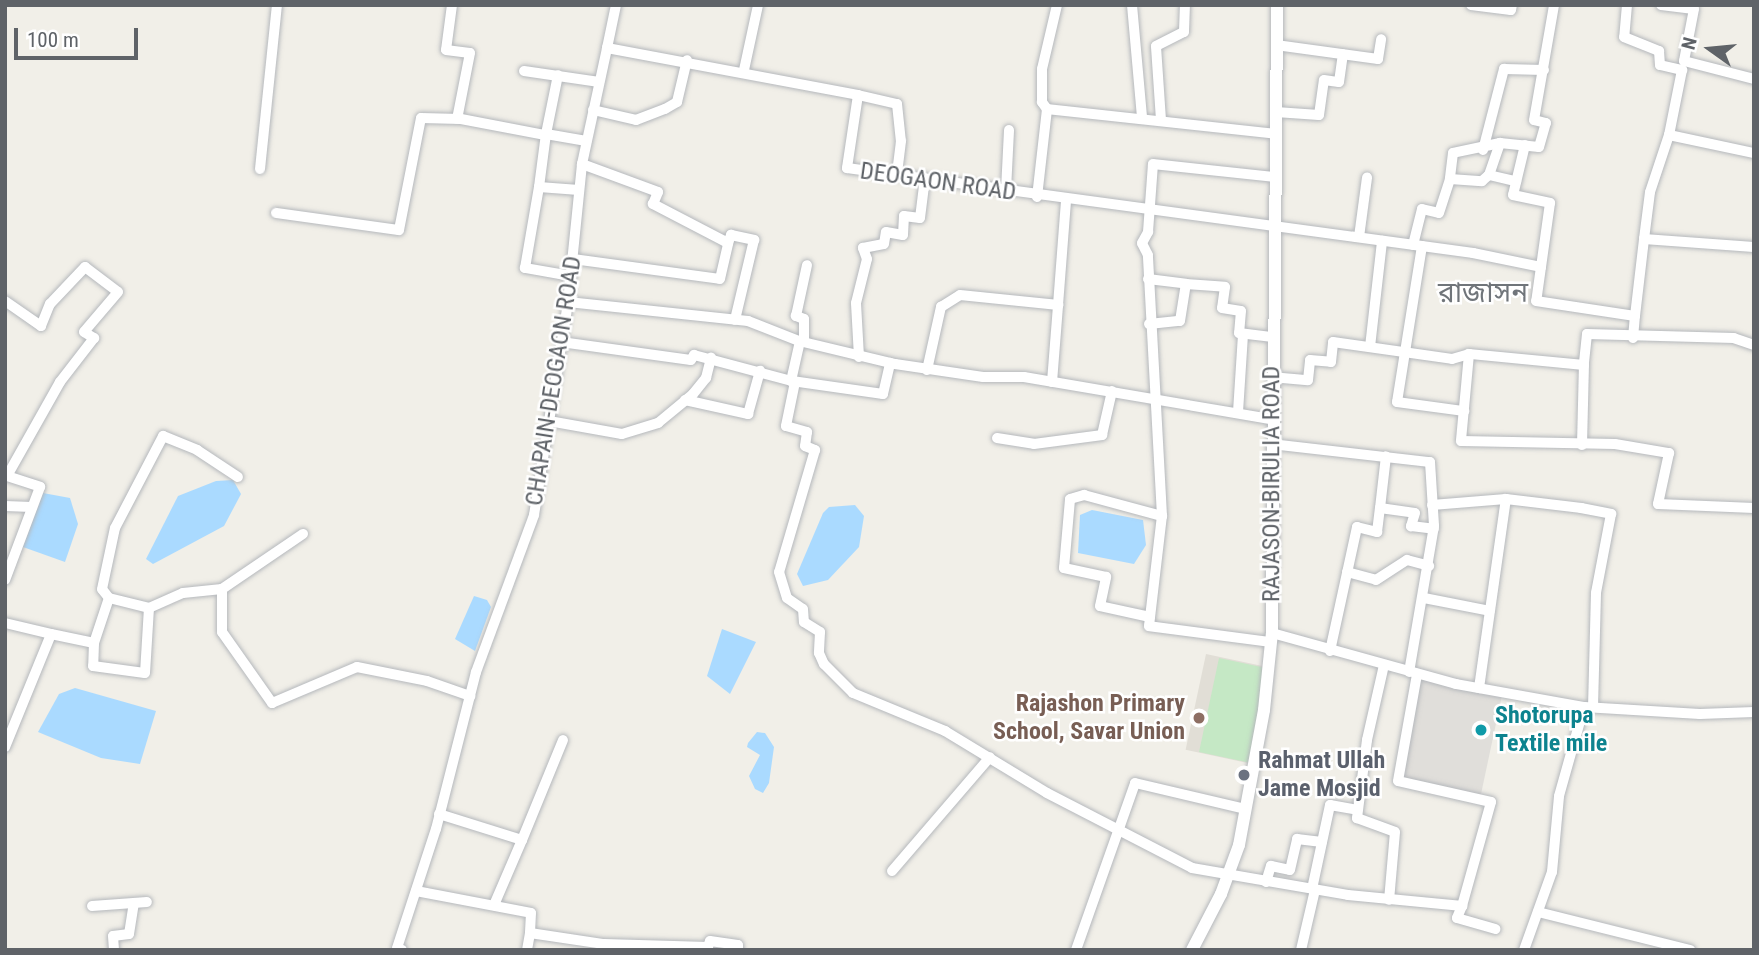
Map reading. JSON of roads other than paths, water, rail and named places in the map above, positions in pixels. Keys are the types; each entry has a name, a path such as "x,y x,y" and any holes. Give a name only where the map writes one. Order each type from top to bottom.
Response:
{"street":[{"path":"260,169 277,5"},
{"path":"453,5 446,50 470,53 457,119"},
{"path":"616,5 607,48 744,70 897,104 901,141 897,174"},
{"path":"744,70 758,5"},
{"path":"1037,197 1047,109 1042,102 1042,69 1057,5"},
{"path":"1132,5 1142,118"},
{"path":"1161,120 1156,46 1184,32 1185,5"},
{"name":"RAJASON-BIRULIA ROAD","path":"1192,950 1227,876 1246,808 1271,637 1271,337 1277,5"},
{"path":"1471,5 1511,10 1512,5"},
{"path":"1464,411 1397,402 1422,209 1439,213 1450,178 1453,153 1483,150 1500,143 1539,147 1546,123 1534,120 1554,5"},
{"path":"1627,5 1624,37 1658,51 1660,65 1683,66 1754,79"},
{"path":"1633,338 1650,191 1669,135 1694,7 1661,5"},
{"path":"1276,46 1378,59 1381,38"},
{"name":"CHAPAIN-DEOGAON ROAD","path":"402,950 397,948 436,829 470,696 534,515 568,302 582,164 607,48"},
{"path":"1276,112 1319,115 1324,80 1339,82 1343,54"},
{"path":"593,110 636,120 665,109 677,102 687,61"},
{"path":"1483,150 1504,69 1544,71"},
{"path":"524,71 599,82"},
{"path":"558,75 545,135 526,268 571,276"},
{"name":"DEOGAON ROAD","path":"858,95 847,168 1066,201 1359,237 1541,267"},
{"path":"1047,109 1276,134"},
{"path":"276,213 399,230 421,118 457,119 586,141"},
{"path":"1006,190 1009,130"},
{"path":"1669,135 1754,153"},
{"path":"1450,178 1482,181 1489,175 1500,143"},
{"path":"1525,145 1513,195 1550,203 1536,301 1635,316"},
{"path":"582,164 658,192 653,204 728,243"},
{"path":"1275,177 1153,164 1148,232 1142,243 1147,255 1162,516 1149,626 1271,637 1479,688 1589,706 1700,714 1754,712"},
{"path":"1489,175 1516,181"},
{"path":"859,357 856,303 867,259 863,248 884,244 886,232 902,235 904,215 920,218 925,178"},
{"path":"1359,237 1367,178"},
{"path":"539,187 579,190"},
{"path":"1052,382 1066,201"},
{"path":"573,259 720,279 731,235 754,240 735,320"},
{"path":"1644,239 1754,247"},
{"path":"1370,347 1382,241"},
{"path":"807,265 796,316 804,319 802,342 786,426 807,432 805,446 815,450 779,572 787,598 803,609 804,622 820,632 818,653 824,664 853,693 926,722 1192,868 1313,890 1462,906"},
{"path":"5,301 41,326 50,304 85,267 118,292 84,332 94,338 60,382 7,476 40,487 5,580"},
{"path":"1148,279 1225,287 1222,308 1241,312 1243,334 1238,412"},
{"path":"1149,324 1180,321 1186,284"},
{"path":"927,370 941,307 960,295 1058,305"},
{"path":"568,302 735,320 859,357 927,370 1052,382 1156,397 1271,419"},
{"path":"1243,334 1271,337"},
{"path":"1582,445 1587,334 1633,338 1734,338 1754,345"},
{"path":"561,342 691,360 694,355 793,381 883,394 890,363"},
{"path":"1271,377 1308,380 1310,360 1331,362 1333,342 1452,359 1469,354 1584,365"},
{"path":"1469,354 1461,441 1582,445 1615,443 1669,453 1658,504 1754,508"},
{"path":"549,421 622,434 658,423 706,378 711,358"},
{"path":"685,400 748,414 760,371"},
{"path":"997,438 1034,444 1102,435 1112,391"},
{"path":"238,477 197,450 163,436 115,528 102,589 109,598 149,608 183,593 222,589 303,534"},
{"path":"1271,444 1430,462 1434,529 1398,781 1491,802 1457,918 1495,929"},
{"path":"1330,651 1357,527 1377,532 1386,456"},
{"path":"1150,617 1100,606 1106,577 1064,568 1070,499 1084,495 1162,516"},
{"path":"1433,505 1506,499 1611,514 1596,593 1589,706 1559,796 1552,872 1524,950"},
{"path":"1479,688 1506,499"},
{"path":"5,506 32,508"},
{"path":"1380,508 1415,513 1411,526 1434,529"},
{"path":"1347,572 1376,580 1407,559 1429,566"},
{"path":"222,589 222,632 272,703 356,667 427,681 470,696"},
{"path":"109,598 94,643 93,666 145,673 149,608"},
{"path":"1424,598 1490,611"},
{"path":"5,623 94,643"},
{"path":"5,747 51,634"},
{"path":"1384,665 1367,740 1358,810 1360,822 1395,832 1389,900"},
{"path":"494,905 563,740"},
{"path":"892,871 990,757"},
{"path":"1076,950 1121,831 1135,783 1246,808"},
{"path":"1301,950 1330,805 1358,810"},
{"path":"439,814 522,840"},
{"path":"1266,882 1271,866 1290,870 1297,839 1322,842"},
{"path":"416,891 531,913 527,950"},
{"path":"92,906 146,902"},
{"path":"114,950 113,936 129,934 134,903"},
{"path":"1538,912 1690,950"},
{"path":"530,933 604,944 708,947 710,941 738,945 737,950"}],"water":[{"path":"233,480 241,494 224,526 153,564 146,559 178,496 216,481"},
{"path":"43,493 70,498 78,524 65,562 23,547"},
{"path":"855,505 864,516 859,547 828,580 803,586 797,574 823,513 829,507"},
{"path":"1092,510 1143,520 1146,545 1134,564 1078,553 1080,515"},
{"path":"474,596 487,600 491,607 475,651 455,639"},
{"path":"722,629 756,642 730,694 707,676"},
{"path":"75,688 156,711 140,764 101,758 38,732 59,694"},
{"path":"757,732 765,733 774,747 769,783 763,793 755,789 749,776 760,755 747,747"}],"place":[{"name":"Rajashon Primary School, Savar Union","path":"1199,718"},
{"name":"Shotorupa Textile mile","path":"1481,730"},
{"name":"Rahmat Ullah Jame Mosjid","path":"1244,775"}],"district":[{"name":"রাজাসন","path":"1483,293"}]}
